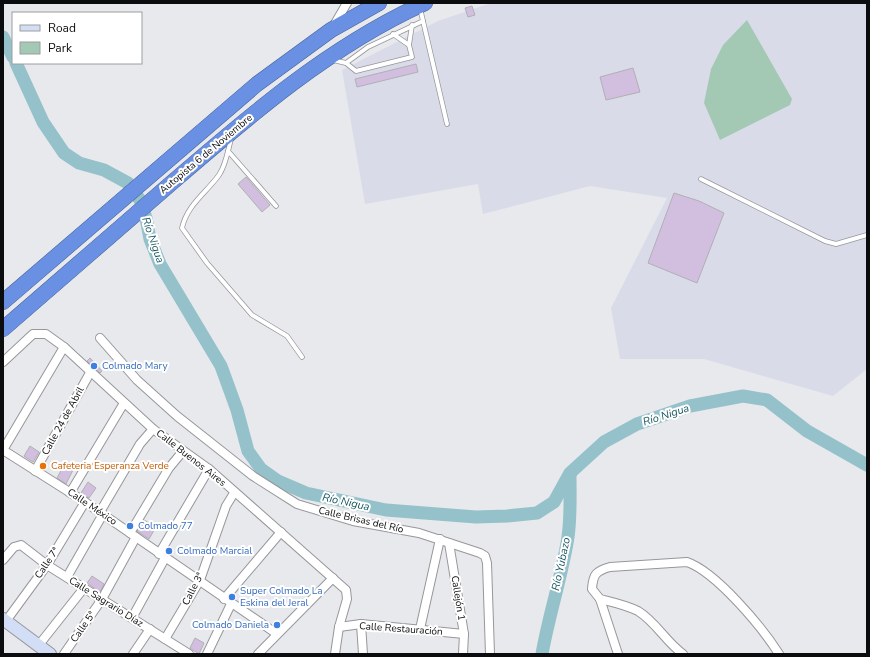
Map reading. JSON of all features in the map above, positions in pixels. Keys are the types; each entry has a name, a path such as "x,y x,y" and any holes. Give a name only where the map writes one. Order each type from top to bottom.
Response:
{"highway":[{"name":"Autopista 6 de Noviembre","path":"3,302 257,84 331,30 379,3"},
{"name":"Autopista 6 de Noviembre","path":"3,328 233,130 275,96 327,58 367,32 422,4"}],"street":[{"path":"331,30 347,3"},
{"name":"Calle Buenos Aires","path":"3,362 30,336 37,332 46,334 64,347 91,371 124,404 153,428 208,469 281,532 346,590 347,600 339,627 335,654"},
{"name":"Calle Brisas del Río","path":"100,338 136,380 177,416 275,492 297,504 326,514 419,533 440,539 485,556 487,563 490,654"},
{"path":"3,450 64,347"},
{"name":"Calle 24 de Abril","path":"35,471 91,371"},
{"path":"70,493 124,404"},
{"path":"66,577 140,444 153,428"},
{"name":"Calle México","path":"3,450 85,502 277,634"},
{"name":"Calle 5ª","path":"64,654 102,599 133,535 169,468 183,451"},
{"path":"132,618 162,556 208,469"},
{"name":"Calle 3ª","path":"165,639 200,580 226,506 234,493"},
{"name":"Calle 7ª","path":"4,620 47,565 85,502"},
{"path":"207,654 227,601 281,532"},
{"path":"420,629 440,539"},
{"name":"Callejón 1","path":"449,543 464,634 463,654"},
{"name":"Calle Sagrario Díaz","path":"3,560 14,547 21,544 47,565 150,629 184,653"},
{"path":"618,654 600,599 592,589 593,576 598,570 610,567 687,562 696,565 706,572 752,617 779,654"},
{"path":"258,654 333,578"},
{"path":"38,646 84,588"},
{"path":"600,599 622,605 639,612 653,624 674,648 683,654"},
{"path":"4,620 50,654"},
{"path":"361,624 363,654"},
{"name":"Calle Restauración","path":"339,627 361,624 464,634"},
{"path":"133,654 150,629"}],"lane":[{"path":"422,4 423,21 447,124"},
{"path":"346,63 368,47 423,21"},
{"path":"327,58 346,63 356,70 412,56 408,45 412,26"},
{"path":"393,34 408,45"},
{"path":"233,130 221,173 189,208 184,217 182,228 207,263 252,315 287,336 302,357"},
{"path":"228,151 276,206"},
{"path":"701,179 825,241 836,244 867,235"}],"shaded area":[{"path":"491,3 867,3 867,369 833,396 704,359 620,359 611,308 667,198 590,186 483,214 478,184 365,204 342,70 438,21"}],"green space":[{"path":"747,20 792,99 790,105 720,140 704,103 711,69 723,45"}],"building":[{"path":"472,6 475,15 468,17 465,8"},
{"path":"416,64 418,72 357,87 355,79"},
{"path":"633,68 640,92 606,100 600,77"},
{"path":"246,177 270,205 262,212 238,184"},
{"path":"674,193 699,201 724,213 697,283 648,263"},
{"path":"90,358 102,371 100,373 87,361"},
{"path":"30,446 39,452 33,462 24,456"},
{"path":"64,465 73,470 66,484 57,478"},
{"path":"88,482 96,488 89,498 81,493"},
{"path":"144,520 156,527 149,539 137,531"},
{"path":"92,576 104,584 100,592 87,583"},
{"path":"195,638 204,643 199,654 190,648"}],"waterway":[{"name":"Río Nigua","path":"3,37 12,55"},
{"name":"Río Nigua","path":"16,64 43,122 64,153 79,163 104,170 128,183 140,200 146,218 150,239 160,264 221,366 237,410 248,451 261,469 278,481 306,493 386,510 476,517 537,513 554,502 570,473 604,442 637,424 690,406 743,396 767,400 807,431 867,465"},
{"name":"Río Yubazo","path":"542,654 568,537 570,513 570,475"}],"place":[{"name":"Colmado Mary","path":"94,366"},
{"name":"Cafeteria Esperanza Verde","path":"43,466"},
{"name":"Colmado 77","path":"130,526"},
{"name":"Colmado Marcial","path":"169,551"},
{"name":"Super Colmado La Eskina del Jeral","path":"232,597"},
{"name":"Colmado Daniela","path":"277,625"}]}
